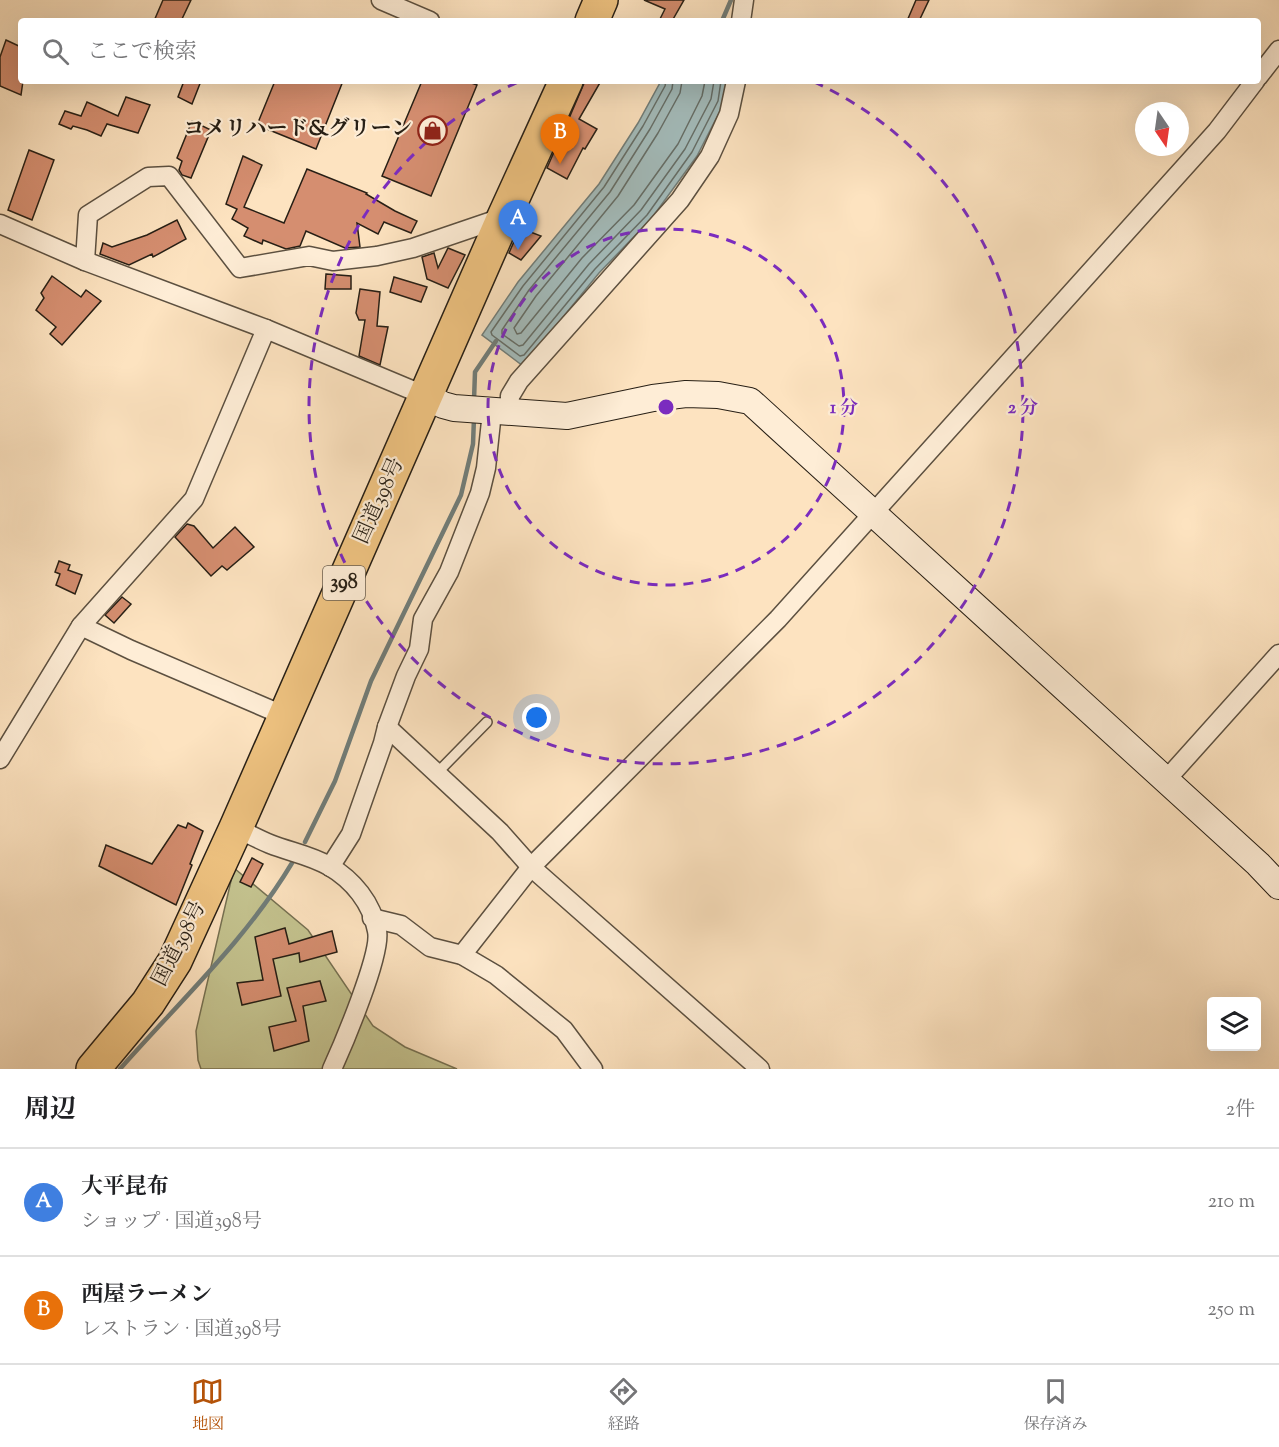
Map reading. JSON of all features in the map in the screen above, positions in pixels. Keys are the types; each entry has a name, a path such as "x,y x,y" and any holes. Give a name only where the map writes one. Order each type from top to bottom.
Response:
{"highway":[{"path":"593,18 601,0"},
{"name":"国道398号","path":"93,1069 148,1003 175,962 285,716 440,402 504,217 565,84"}],"street":[{"path":"381,0 423,18"},
{"path":"741,18 744,0"},
{"path":"1261,74 1279,50"},
{"path":"330,867 351,834 387,727 419,649 423,620 449,572 480,493 495,412 510,396 519,381 680,200 710,156 729,114 735,84"},
{"path":"462,955 531,867 778,619 1217,131 1253,84"},
{"path":"85,261 88,215 148,177 169,176 240,268 309,256 333,261 377,256 412,248 504,217"},
{"path":"0,224 85,261 266,329 440,402 495,412 567,416 653,398 686,394 718,394 750,401 1279,886"},
{"path":"0,759 81,626 194,499 266,329"},
{"path":"81,626 285,716"},
{"path":"1166,780 1279,654"},
{"path":"387,727 500,832 531,867 760,1069"},
{"path":"236,828 271,844 304,854 330,867 355,885 368,906 378,932 375,954 332,1069"},
{"path":"372,918 401,925 430,947 462,955 496,975 564,1030 593,1069"}],"lane":[{"path":"436,774 487,722"}],"shaded area":[{"path":"234,868 308,930 373,1026 405,1047 457,1069 201,1069 198,1060 196,1031"}],"water":[{"path":"659,84 727,84 724,103 697,156 651,219 599,273 523,366 482,335 518,282 599,184 638,123"}],"building":[{"path":"163,0 191,0 182,18 155,18"},
{"path":"644,0 684,0 674,18 660,18 665,9"},
{"path":"916,0 929,0 920,18 908,18"},
{"path":"6,40 18,46 18,84 23,84 21,95 0,86 0,57"},
{"path":"183,84 200,84 192,104 178,97"},
{"path":"274,84 342,84 316,149 257,125"},
{"path":"421,84 477,85 431,196 382,176"},
{"path":"584,84 599,84 579,119 597,129 585,149 583,148 567,179 547,168 554,152 558,154 574,126 567,123"},
{"path":"126,97 150,105 138,133 107,124 101,136 73,126 71,129 59,124 65,111 81,116 87,102 118,116"},
{"path":"192,121 211,130 191,178 182,175 179,170 182,161 177,158"},
{"path":"29,150 54,160 32,220 8,210"},
{"path":"243,156 262,165 244,207 284,223 307,169 367,193 395,211 417,221 411,233 384,222 378,234 357,223 360,247 345,248 306,231 300,246 286,249 263,240 262,244 244,236 248,228 232,219 237,209 226,204"},
{"path":"177,220 186,239 153,257 152,254 129,265 100,254 103,243 112,247 147,235"},
{"path":"520,228 541,236 521,260 509,253"},
{"path":"448,248 465,255 448,288 427,279 422,257 434,253 438,268"},
{"path":"326,274 351,276 351,289 325,289"},
{"path":"52,276 81,297 86,290 101,301 62,345 50,334 56,327 36,310 44,298 41,293"},
{"path":"394,277 427,287 421,302 390,292"},
{"path":"360,289 380,292 377,326 388,327 380,365 359,356 365,320 359,320 356,313"},
{"path":"187,524 194,526 213,548 235,527 254,547 227,570 222,566 211,576 175,537"},
{"path":"59,561 70,565 68,570 82,575 75,594 56,585 60,574 55,572"},
{"path":"122,597 131,604 114,623 105,615"},
{"path":"188,823 203,831 176,905 99,866 106,845 152,864 178,825 186,828"},
{"path":"252,858 263,864 251,887 240,882"},
{"path":"285,928 289,944 332,931 337,952 300,962 299,953 273,959 281,996 242,1005 237,983 263,980 255,937"},
{"path":"320,981 326,1001 303,1006 309,1041 274,1051 269,1027 296,1021 287,988"}],"waterway":[{"path":"723,18 731,0"},
{"path":"474,400 475,372 496,341"},
{"path":"305,842 335,781 371,681 461,495 473,444 474,418"},
{"path":"120,1069 233,944 274,891 292,863"}],"place":[{"name":"コメリハード&グリーン","path":"433,130"},
{"name":"西屋ラーメン","path":"560,164"},
{"name":"大平昆布","path":"518,250"}]}
